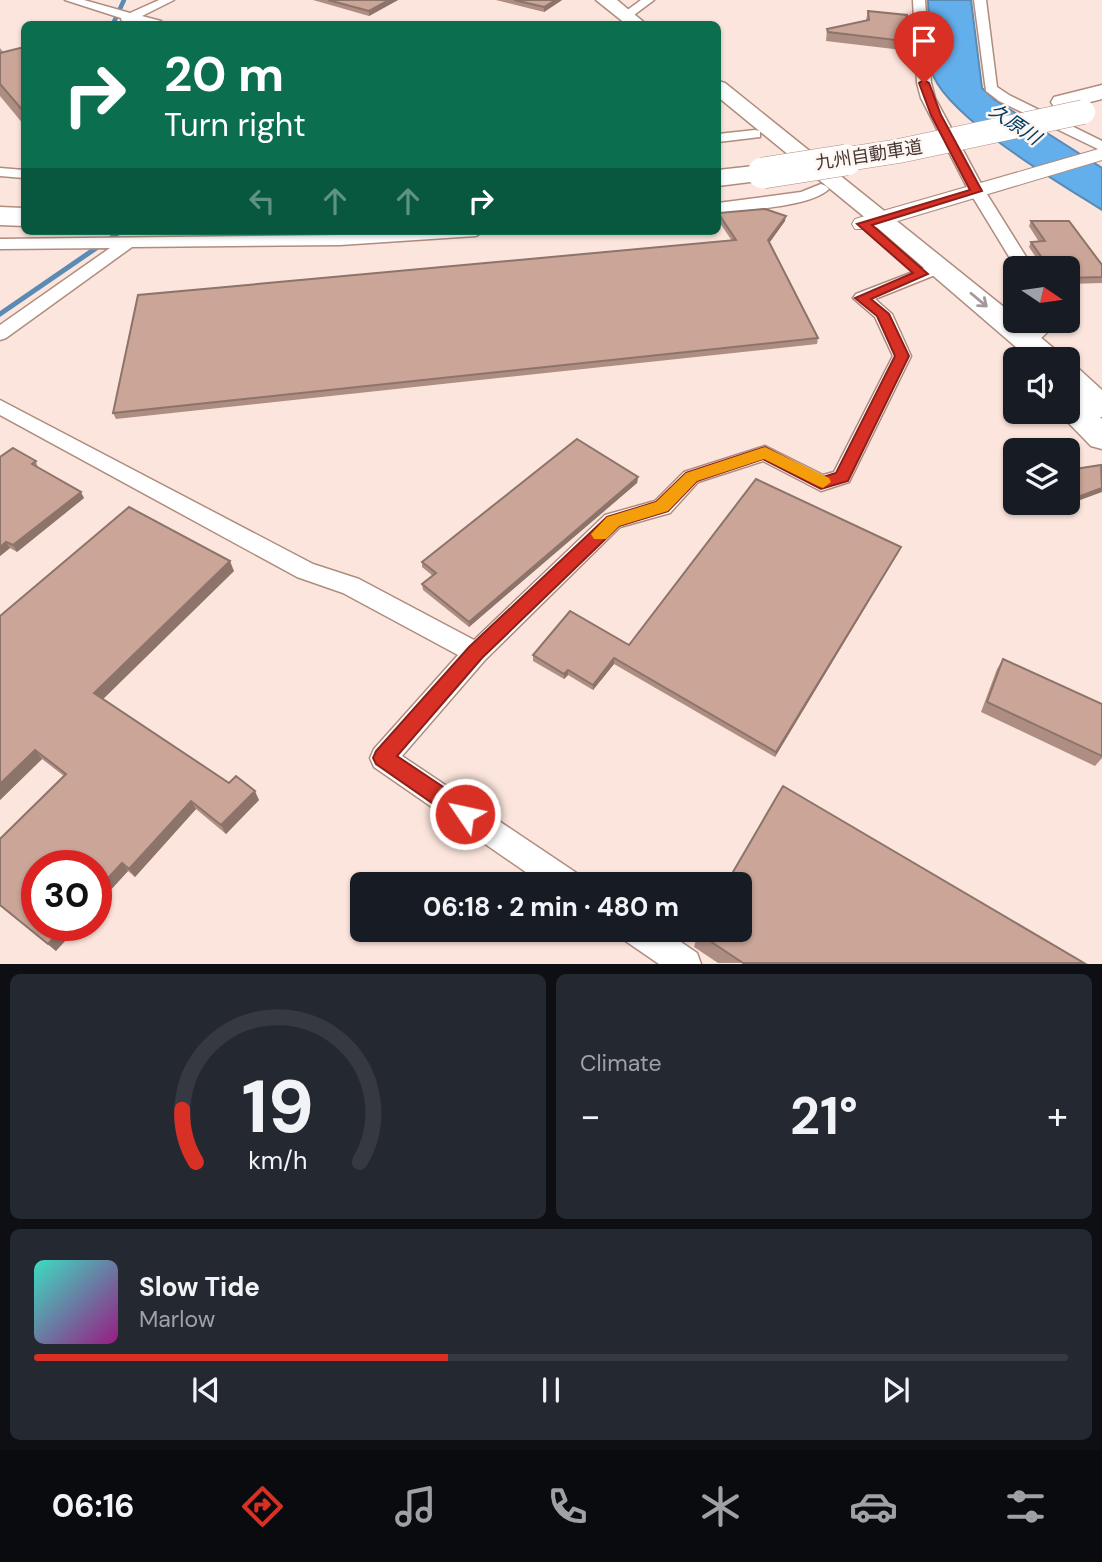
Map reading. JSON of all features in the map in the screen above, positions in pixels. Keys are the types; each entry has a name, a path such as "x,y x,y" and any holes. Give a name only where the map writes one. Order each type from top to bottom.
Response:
{"highway":[{"name":"九州自動車道","path":"721,161 757,155 912,149 1083,107 1102,92"},
{"name":"九州自動車道","path":"721,176 757,155"},
{"path":"0,197 21,197"},
{"path":"0,216 21,217"}],"main road":[{"path":"588,0 625,21"},
{"path":"605,0 626,21"},
{"path":"721,90 1021,347"},
{"path":"721,107 757,155 873,221"},
{"path":"1080,387 1102,407"},
{"path":"1080,416 1102,438"}],"street":[{"path":"71,0 146,21"},
{"path":"121,21 168,0"},
{"path":"628,21 648,0"},
{"path":"919,0 924,83 928,98 976,191 1017,256"},
{"path":"980,0 991,88 1004,99 1102,147"},
{"path":"721,139 757,155"},
{"path":"873,221 1102,154"},
{"path":"0,172 21,174"},
{"path":"721,208 804,196 821,189"},
{"path":"0,244 340,240 416,235"},
{"path":"0,334 127,243"},
{"path":"550,872 383,758 476,653 613,522 662,507 691,477 765,453 821,483 842,477 902,356 883,314 862,298 931,270"},
{"path":"1023,347 1038,333"},
{"path":"0,407 304,571 351,586 476,653"},
{"path":"654,942 686,964"}],"water":[{"name":"久原川","path":"928,0 971,0 982,88 995,100 1102,168 1102,210 1005,147 956,106 940,87 931,69"}],"building":[{"path":"328,0 389,0 369,11"},
{"path":"514,0 556,0 544,7"},
{"path":"868,11 907,15 904,41 828,32 827,29 869,20"},
{"path":"21,48 21,108 0,84 0,53"},
{"path":"765,209 786,216 768,240 818,338 113,413 138,295 736,240 721,218 721,213"},
{"path":"1031,221 1069,221 1102,265 1102,277 1080,278 1080,256 1041,256 1031,242 1045,241"},
{"path":"577,439 638,477 469,622 422,584 436,573 422,562"},
{"path":"13,448 36,461 32,464 81,492 13,545 6,542 0,547 0,457"},
{"path":"1101,465 1102,488 1080,496 1080,468"},
{"path":"756,479 901,547 776,752 614,658 593,685 568,670 564,674 533,655 570,611 629,645"},
{"path":"129,507 230,561 94,693 229,783 236,776 255,791 221,825 191,801 129,869 122,863 112,874 112,850 21,850 21,922 0,905 0,839 66,774 35,750 0,784 0,616"},
{"path":"1003,659 1102,704 1102,756 987,702"},
{"path":"783,786 1084,963 743,963 712,942 752,942 752,872 733,872"}],"waterway":[{"path":"114,21 124,0"},
{"path":"0,314 115,235"}],"slow traffic":[{"path":"600,534 613,522 662,507 691,477 765,453 823,482"}],"route":[{"path":"465,814 383,758 476,653 613,522 662,507 691,477 765,453 821,483 842,477 902,356 883,314 862,298 922,274 863,224 976,191 973,180 936,115 924,83"}]}
